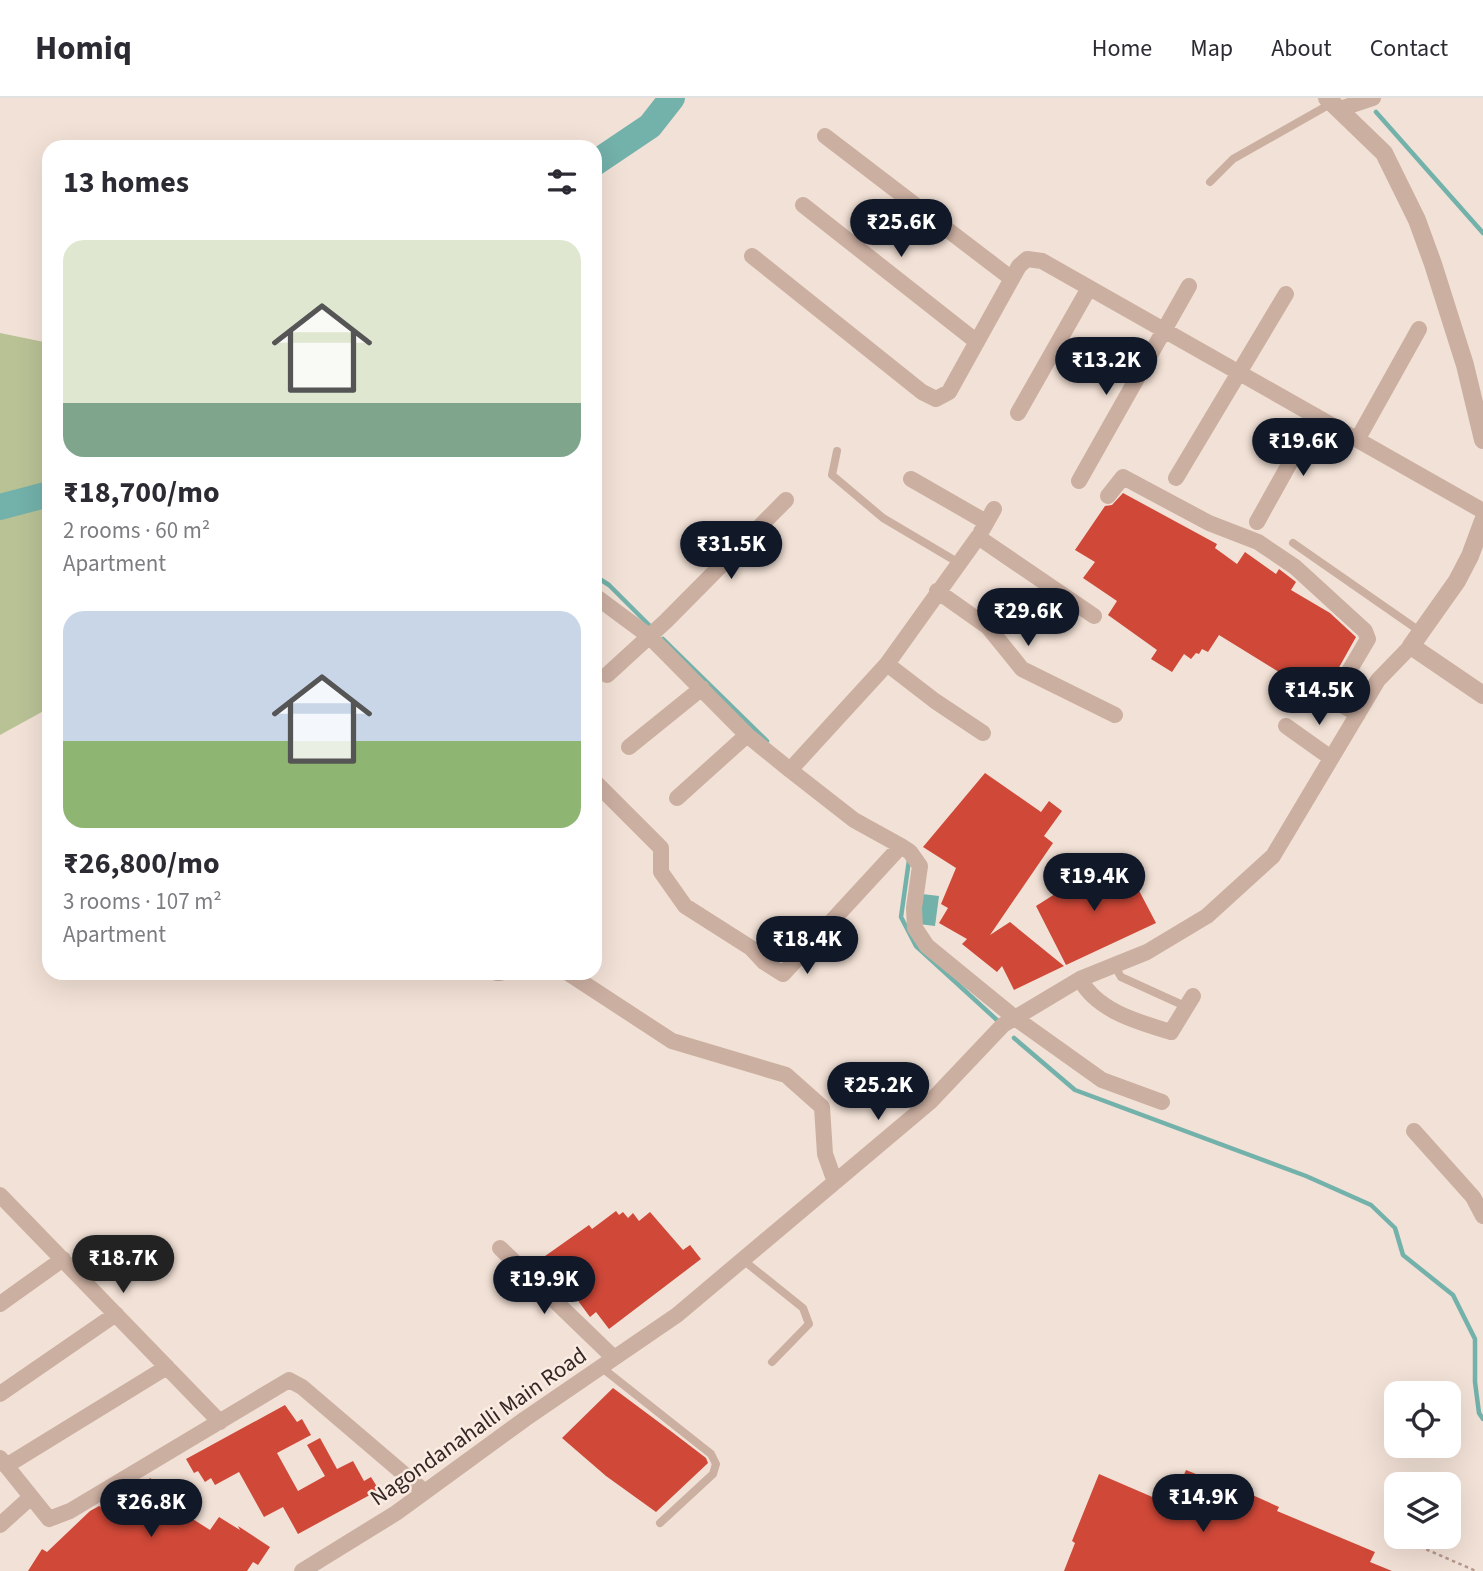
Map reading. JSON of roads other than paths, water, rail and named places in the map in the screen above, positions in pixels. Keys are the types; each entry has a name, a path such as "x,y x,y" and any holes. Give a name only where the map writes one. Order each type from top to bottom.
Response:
{"street":[{"path":"1333,103 1373,98"},
{"path":"1333,103 1384,153 1417,220 1465,365 1483,440"},
{"path":"825,136 1012,279"},
{"path":"803,205 977,342"},
{"path":"752,256 922,392 936,399 949,392 1018,266 1027,259 1042,261 1483,511"},
{"path":"1079,481 1189,286"},
{"path":"1018,413 1089,288"},
{"path":"1177,478 1286,294"},
{"path":"1357,440 1419,328"},
{"path":"1257,522 1316,416"},
{"path":"1108,496 1123,477 1209,523 1258,542 1295,567 1365,631 1368,639 1365,648 1336,692 1342,705 1358,714"},
{"path":"790,770 887,664 978,537 990,516 911,480"},
{"path":"607,675 786,500"},
{"path":"1483,521 1457,581 1416,639 1483,695"},
{"path":"978,537 1094,616"},
{"path":"937,591 988,627 1022,669 1115,715"},
{"path":"602,601 649,636 747,735 854,820 910,852 920,866 914,908 915,928 927,946 1015,1018 1102,1080 1162,1102"},
{"name":"Nagondanahalli Main Road","path":"302,1571 396,1513 525,1419 677,1315 930,1102 1003,1025 1080,979 1147,952 1207,916 1273,856 1378,680 1416,639"},
{"path":"887,664 983,733"},
{"path":"629,747 702,688"},
{"path":"1286,726 1331,758"},
{"path":"677,797 747,735"},
{"path":"602,789 661,848 661,872 685,906 751,948 764,962 783,974 901,846"},
{"path":"1080,979 1087,993 1127,1018 1171,1032 1190,1001"},
{"path":"579,980 672,1041 786,1075 822,1107 825,1154 835,1182"},
{"path":"1415,1131 1473,1197 1483,1216"},
{"path":"0,1195 220,1422"},
{"path":"500,1248 608,1362"},
{"path":"0,1304 62,1259"},
{"path":"0,1394 116,1314"},
{"path":"167,1367 3,1462 49,1519 69,1511 289,1380 302,1387 425,1492"},
{"path":"0,1525 31,1497"}],"lane":[{"path":"1210,182 1233,159 1333,103"},
{"path":"837,451 832,475 883,518 959,563"},
{"path":"1293,543 1416,639"},
{"path":"1114,965 1121,976 1190,1001"},
{"path":"743,1260 803,1308 809,1324 772,1362"},
{"path":"608,1362 711,1454 716,1464 713,1474 660,1523"}],"water":[{"path":"922,894 939,896 935,926 918,924"}],"waterway":[{"path":"602,158 650,126 672,98"},
{"path":"1376,112 1483,233"},
{"path":"0,507 42,496"},
{"path":"602,580 652,628"},
{"path":"663,639 767,741"},
{"path":"909,860 901,917 916,946 998,1021"},
{"path":"1014,1038 1075,1090 1306,1176 1371,1205 1395,1228 1403,1255 1453,1295 1475,1339 1475,1382 1479,1413 1483,1419"}]}
